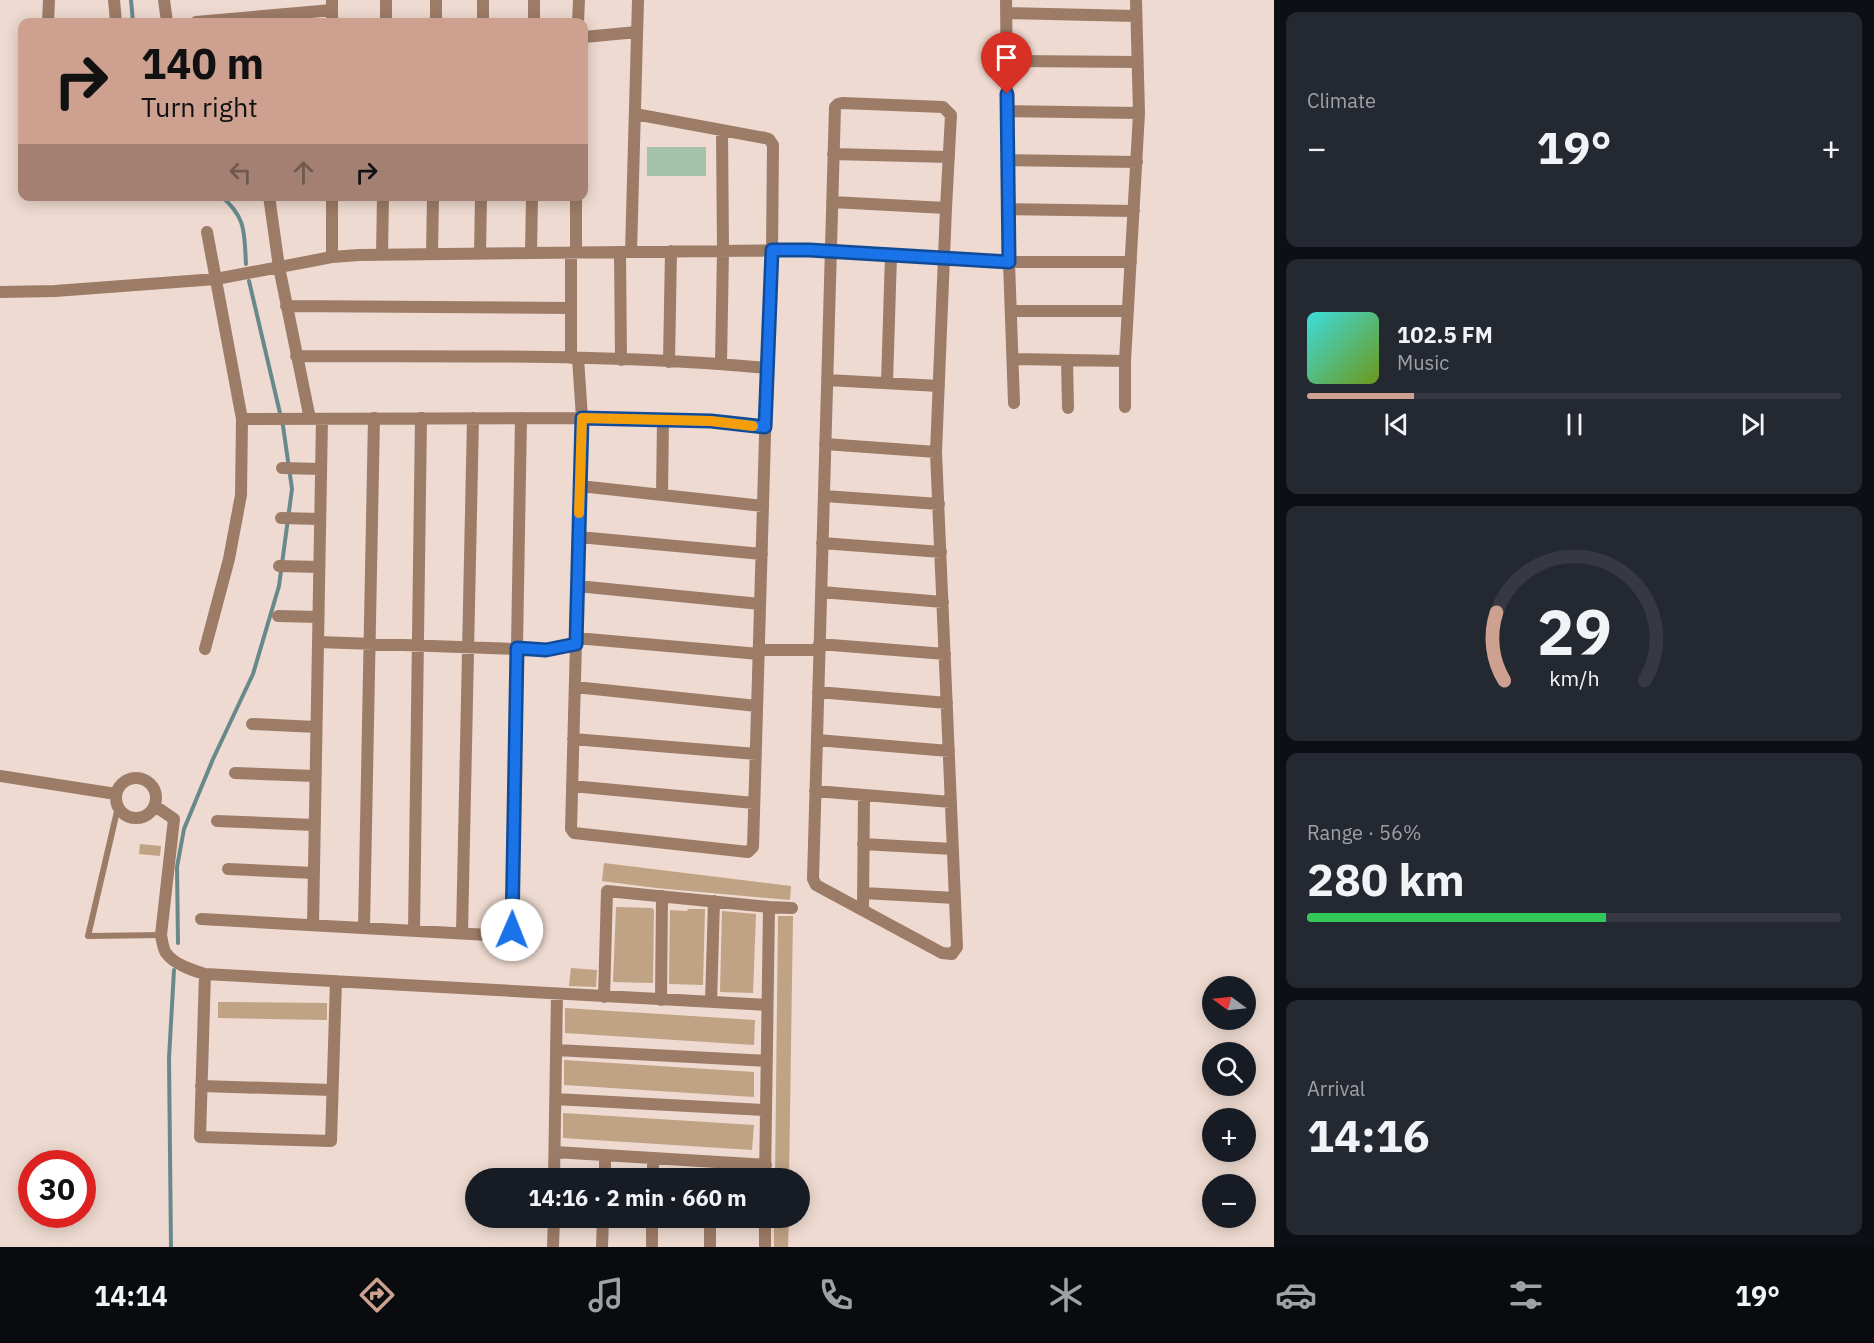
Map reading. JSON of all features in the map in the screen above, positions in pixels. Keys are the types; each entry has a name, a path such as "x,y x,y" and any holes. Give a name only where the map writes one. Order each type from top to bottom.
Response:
{"street":[{"path":"48,18 49,0"},
{"path":"114,0 116,18"},
{"path":"165,0 167,18"},
{"path":"386,0 386,18"},
{"path":"436,0 436,18"},
{"path":"483,0 483,18"},
{"path":"534,0 534,18"},
{"path":"578,18 579,0"},
{"path":"621,360 635,114 638,0"},
{"path":"1125,407 1125,361 1139,113 1136,0"},
{"path":"1014,404 1009,262 1006,6 1136,16"},
{"path":"245,18 332,11"},
{"path":"588,37 637,32"},
{"path":"1007,61 1137,62"},
{"path":"842,103 943,107 951,115 949,157 936,452 957,947 952,954 942,953 816,885 813,879 835,107 842,103"},
{"path":"1007,111 1139,113"},
{"path":"576,201 571,308 574,358 582,418 570,829 574,833 748,852 753,848 772,250 773,148 772,142 765,138 635,114"},
{"path":"721,364 722,130"},
{"path":"833,154 949,157"},
{"path":"1007,160 1137,162"},
{"path":"270,201 279,267 296,356 316,418 321,469 313,925"},
{"path":"332,201 332,257"},
{"path":"382,255 383,201"},
{"path":"432,254 433,201"},
{"path":"480,254 481,201"},
{"path":"531,253 532,201"},
{"path":"832,202 946,208"},
{"path":"1008,209 1134,211"},
{"path":"205,649 230,559 241,495 242,419 207,232"},
{"path":"0,292 55,291 216,279 332,257 382,255 772,250 831,251 1009,262 1131,262"},
{"path":"669,362 671,251"},
{"path":"887,383 891,255"},
{"path":"286,306 571,308"},
{"path":"1011,311 1128,312"},
{"path":"296,356 574,358 767,368"},
{"path":"1013,359 1125,361"},
{"path":"1067,360 1068,408"},
{"path":"827,380 939,386"},
{"path":"364,928 374,418"},
{"path":"414,931 422,418"},
{"path":"462,933 473,418"},
{"path":"201,919 507,936 512,930 521,418"},
{"path":"242,419 582,418 711,421 765,427"},
{"path":"662,495 663,420"},
{"path":"825,444 936,452"},
{"path":"282,468 321,469"},
{"path":"580,486 763,506"},
{"path":"824,495 939,504"},
{"path":"281,518 320,519"},
{"path":"579,537 762,554"},
{"path":"822,543 940,552"},
{"path":"279,566 319,567"},
{"path":"578,586 760,604"},
{"path":"821,592 943,602"},
{"path":"278,616 318,617"},
{"path":"318,642 546,650 576,641 759,652 819,647 945,654"},
{"path":"574,687 757,706"},
{"path":"818,692 947,703"},
{"path":"252,724 316,727"},
{"path":"573,739 756,754"},
{"path":"817,740 949,752"},
{"path":"236,773 315,776"},
{"path":"0,776 116,794"},
{"path":"136,777 142,778 153,786 156,792 155,806 152,811 140,818 127,816 118,807 116,794 123,782 136,777"},
{"path":"572,786 754,803"},
{"path":"815,791 951,802"},
{"path":"863,909 864,795"},
{"path":"155,806 174,819 161,935 166,953 179,964 193,971 205,974 767,1005"},
{"path":"217,821 315,825"},
{"path":"863,844 953,849"},
{"path":"228,869 314,873"},
{"path":"604,997 607,891 769,908 792,908"},
{"path":"863,893 955,898"},
{"path":"661,1000 662,896"},
{"path":"711,1002 714,901"},
{"path":"766,1168 769,908"},
{"path":"205,974 200,1137 212,1138 331,1141 336,981"},
{"path":"554,1168 557,994"},
{"path":"556,1050 767,1061"},
{"path":"201,1086 333,1090"},
{"path":"555,1099 766,1110"},
{"path":"555,1152 766,1165"},
{"path":"604,1168 605,1156"},
{"path":"653,1159 653,1168"},
{"path":"712,1162 712,1168"},
{"path":"553,1247 554,1228"},
{"path":"602,1247 603,1228"},
{"path":"652,1228 652,1247"},
{"path":"710,1228 710,1247"},
{"path":"765,1228 765,1247"}],"lane":[{"path":"118,807 88,936 161,935"}],"green space":[{"path":"647,147 706,147 706,176 647,176"}],"building":[{"path":"140,844 161,846 160,856 139,854"},
{"path":"604,863 791,886 790,900 602,881"},
{"path":"616,907 652,908 654,910 653,983 613,982"},
{"path":"688,909 705,909 703,985 669,984 670,910 687,911"},
{"path":"722,911 756,914 753,993 720,992"},
{"path":"778,916 793,916 789,1168 775,1168"},
{"path":"571,968 597,970 596,987 569,986"},
{"path":"218,1002 327,1003 327,1020 218,1018"},
{"path":"565,1008 755,1020 754,1045 565,1033"},
{"path":"564,1060 754,1072 754,1097 564,1085"},
{"path":"563,1113 754,1125 752,1150 563,1138"},
{"path":"774,1228 789,1228 788,1247 774,1247"}],"waterway":[{"path":"131,0 133,18"},
{"path":"226,201 236,212 243,227 246,264"},
{"path":"178,943 177,867 184,829 213,759 253,674 279,586 292,489 283,426 249,281"},
{"path":"171,1247 169,1058 174,970"}],"slow traffic":[{"path":"579,513 582,418 711,421 753,426"}],"route":[{"path":"512,930 517,648 546,650 576,644 582,418 711,421 765,427 772,250 809,250 1009,262 1007,94"}]}
